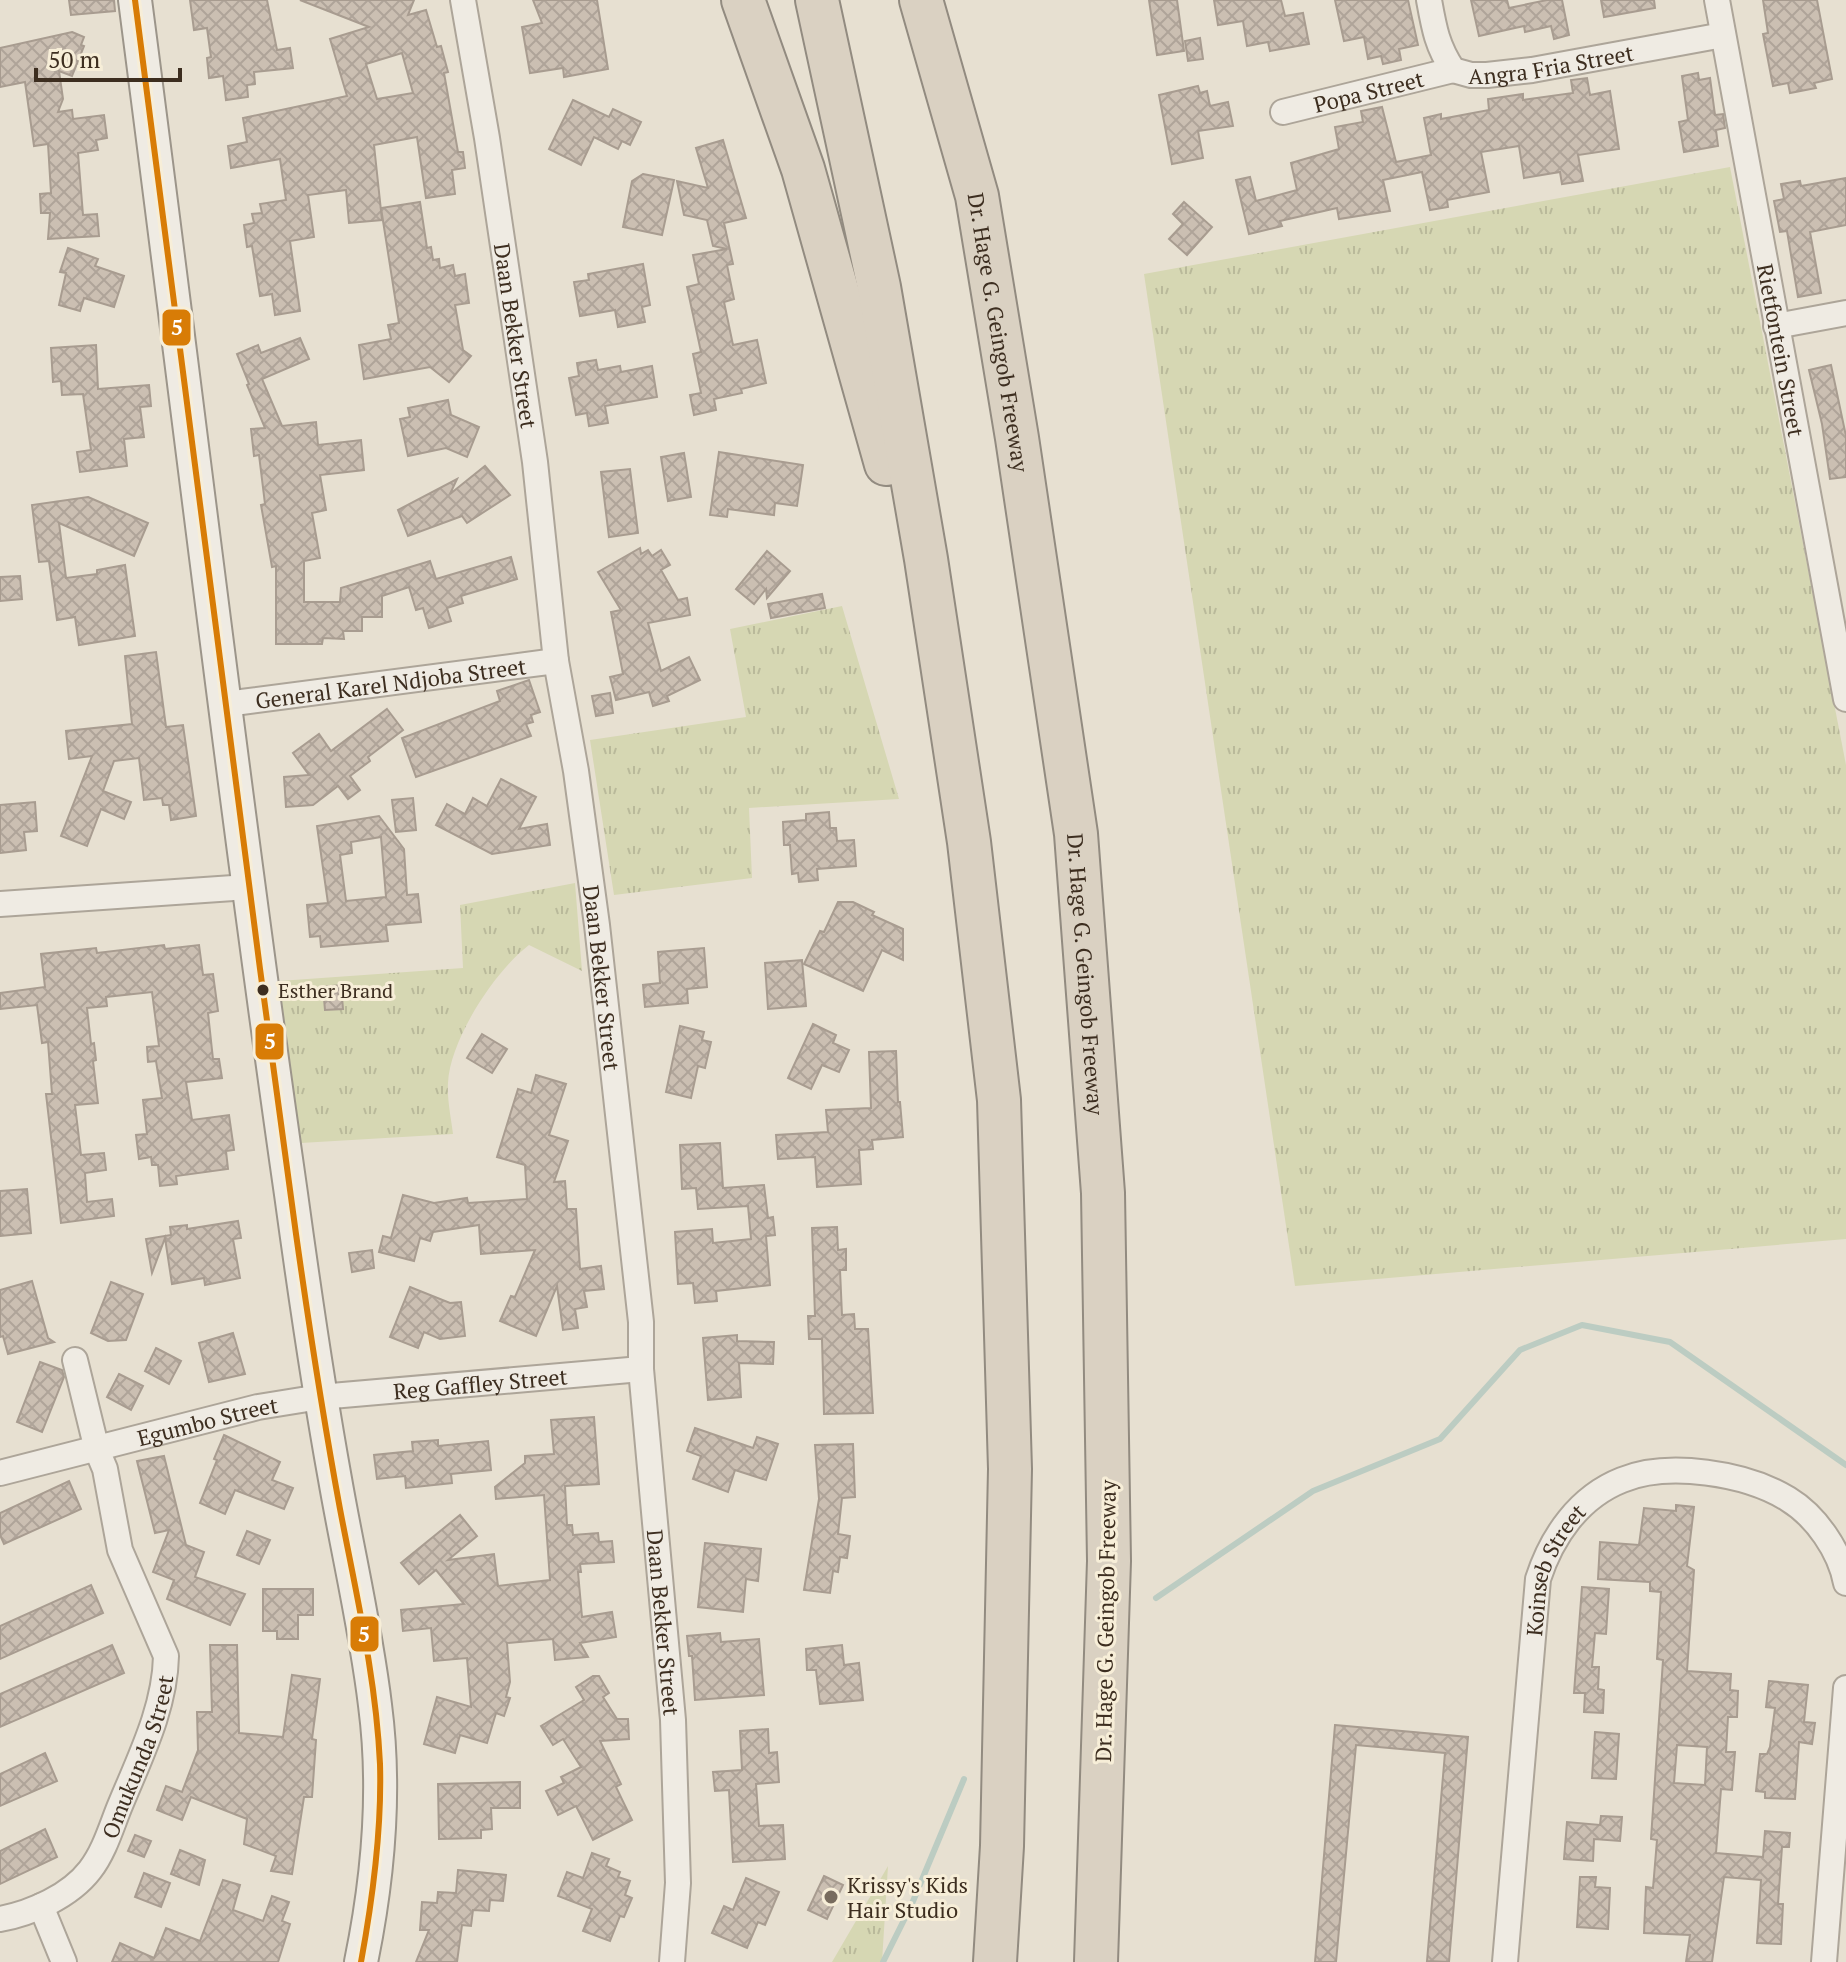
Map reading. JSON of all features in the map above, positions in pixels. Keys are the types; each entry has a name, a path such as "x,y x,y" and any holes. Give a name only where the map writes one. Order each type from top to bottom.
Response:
{"highway":[{"path":"743,0 803,169 940,650"},
{"path":"817,0 879,287 940,650 969,842 999,1100 1010,1469 1002,1846 995,1962"},
{"name":"Dr. Hage G. Geingob Freeway","path":"921,0 977,196 1020,453 1076,834 1103,1193 1109,1561 1096,1962"},
{"path":"950,0 977,196"}],"street":[{"path":"135,0 248,887 320,1397 376,1719 380,1777 377,1852 361,1962"},
{"name":"Daan Bekker Street","path":"463,0 533,447 556,661 576,771 597,925 641,1322 641,1369 673,1720 678,1883 672,1962"},
{"name":"Angra Fria Street","path":"1429,0 1437,45 1453,70 1471,75 1517,72 1723,35"},
{"name":"Rietfontein Street","path":"1717,0 1846,699"},
{"name":"Popa Street","path":"1283,112 1453,70"},
{"path":"1776,326 1846,313"},
{"name":"General Karel Ndjoba Street","path":"226,704 556,661"},
{"path":"0,904 248,887"},
{"path":"75,1360 97,1450"},
{"name":"Reg Gaffley Street","path":"320,1397 641,1369"},
{"name":"Egumbo Street","path":"0,1473 258,1407 320,1397"},
{"name":"Omukunda Street","path":"0,1919 41,1906 73,1886 90,1870 102,1849 163,1694 166,1656 120,1550 105,1469 97,1450"},
{"name":"Koinseb Street","path":"1505,1962 1538,1579 1547,1552 1563,1525 1584,1504 1622,1480 1663,1469 1734,1479 1791,1500 1831,1544 1843,1565 1846,1583"},
{"path":"1824,1962 1846,1688"},
{"path":"41,1906 64,1962"}],"green space":[{"path":"1730,167 1846,765 1846,1239 1295,1286 1144,274"},
{"path":"842,606 899,799 749,808 752,878 614,895 590,740 746,717 730,629"},
{"path":"575,883 582,971 529,945 502,971 476,1007 451,1066 448,1089 453,1134 301,1143 279,981 463,968 460,905"},
{"path":"888,1866 882,1962 832,1962"}],"building":[{"path":"69,0 114,0 115,11 71,15"},
{"path":"190,0 267,0 277,50 290,48 293,68 254,72 255,84 247,85 248,97 226,100 223,76 209,78 207,58 211,57 207,28 194,30"},
{"path":"300,0 414,0 408,15 426,10 448,72 444,73 458,152 463,152 465,168 452,170 455,194 426,198 417,137 374,145 382,220 349,223 346,190 308,195 314,237 290,241 300,311 275,315 272,294 260,296 252,246 247,247 244,225 254,223 252,214 262,213 260,204 286,200 280,159 231,168 228,146 247,142 243,118 347,96 330,39 369,27","holes":["402,53 413,93 377,99 366,64"]},
{"path":"533,0 597,0 608,69 564,77 563,68 530,73 522,27 542,23"},
{"path":"1149,0 1177,0 1184,51 1157,55"},
{"path":"1214,0 1281,0 1285,16 1303,13 1309,44 1270,51 1268,42 1247,46 1243,21 1218,25"},
{"path":"1335,0 1408,0 1418,45 1399,49 1401,60 1383,64 1381,56 1368,59 1364,37 1344,41"},
{"path":"1471,0 1507,0 1509,8 1562,0 1569,35 1554,39 1551,26 1525,32 1524,26 1479,36"},
{"path":"1601,0 1654,0 1655,8 1604,17"},
{"path":"1763,0 1817,0 1832,79 1814,83 1816,88 1790,93 1788,83 1773,86 1763,34 1768,33"},
{"path":"72,32 84,37 81,45 84,46 72,76 59,71 63,99 58,112 72,110 73,119 104,115 107,138 96,140 98,150 78,153 83,215 97,214 99,236 48,239 50,213 41,213 40,194 51,193 48,144 34,146 25,82 0,87 0,48"},
{"path":"1200,38 1203,59 1188,61 1185,41"},
{"path":"1698,73 1699,80 1710,78 1715,115 1723,114 1725,128 1716,130 1718,146 1684,152 1679,122 1688,120 1682,76"},
{"path":"1587,78 1590,95 1610,91 1619,149 1578,155 1583,181 1562,184 1560,172 1524,178 1519,146 1481,152 1489,192 1447,200 1448,207 1430,210 1422,172 1383,180 1390,211 1339,219 1337,208 1280,221 1282,226 1249,234 1236,180 1250,177 1256,201 1297,190 1291,163 1339,149 1335,127 1363,122 1361,111 1382,107 1396,162 1431,155 1424,118 1441,114 1441,119 1489,110 1488,99 1523,94 1523,100 1573,93 1571,80"},
{"path":"1198,86 1200,93 1207,91 1210,106 1228,102 1233,126 1198,131 1203,158 1172,164 1159,95"},
{"path":"573,100 609,117 613,109 641,122 630,145 622,141 618,149 594,137 581,165 549,149"},
{"path":"723,140 746,218 724,223 733,264 727,265 734,299 724,302 733,345 757,340 766,383 741,389 742,393 714,399 716,410 694,415 690,395 701,393 693,354 701,352 687,287 699,284 693,255 727,249 713,246 707,220 684,215 677,181 708,188 696,148"},
{"path":"643,174 674,180 662,235 623,227 632,181"},
{"path":"1846,178 1846,225 1810,232 1821,293 1798,297 1787,231 1780,232 1774,201 1784,199 1781,184 1800,181 1801,186"},
{"path":"420,202 427,248 431,247 433,260 439,259 440,268 453,265 455,276 465,274 469,303 455,305 463,350 471,356 449,382 430,367 364,379 359,345 391,339 388,325 399,323 381,208"},
{"path":"1184,202 1212,227 1187,255 1169,239 1183,224 1173,214"},
{"path":"68,248 98,259 95,266 124,276 114,307 84,298 80,311 59,305 66,273 60,272"},
{"path":"643,264 650,305 642,307 645,322 618,327 615,310 580,316 574,282 589,280 588,274"},
{"path":"300,338 309,359 262,379 282,426 316,422 318,445 361,440 364,470 320,475 326,510 312,513 320,558 304,561 304,602 340,602 341,588 430,561 436,579 511,557 517,579 461,596 463,603 447,608 451,621 429,628 423,608 416,610 409,587 382,596 382,617 362,617 362,631 343,631 344,639 323,638 322,644 276,644 276,566 272,567 261,505 265,504 259,455 254,456 251,429 265,428 237,354 258,345 261,353"},
{"path":"96,345 98,389 149,385 151,406 140,407 144,437 124,439 127,466 80,472 77,452 91,450 83,394 62,395 61,381 53,382 51,348"},
{"path":"596,360 598,370 620,366 621,372 652,366 657,397 605,406 608,423 589,426 587,413 576,415 569,378 579,376 577,363"},
{"path":"1831,365 1846,436 1846,477 1830,479 1822,424 1809,370"},
{"path":"448,400 451,415 479,427 467,457 446,448 408,456 400,419 410,417 408,408"},
{"path":"719,452 803,465 797,506 775,503 774,515 728,509 727,517 710,515"},
{"path":"684,453 691,497 668,501 661,457"},
{"path":"485,466 510,495 467,523 462,516 408,536 398,510 457,479 450,494"},
{"path":"630,469 638,533 609,537 601,472"},
{"path":"88,497 148,523 134,556 59,523 66,578 97,574 97,570 125,565 135,636 79,645 75,617 57,620 49,561 39,562 32,505"},
{"path":"640,548 641,554 648,550 652,556 661,550 670,565 661,570 678,600 687,598 690,615 648,623 661,671 689,657 700,680 667,696 669,701 653,706 649,692 616,700 610,677 623,674 611,612 621,610 598,572"},
{"path":"767,551 790,571 767,598 766,589 754,604 736,589"},
{"path":"20,576 22,599 0,601 0,577"},
{"path":"822,594 825,608 771,618 768,604"},
{"path":"156,652 166,727 183,725 196,816 171,820 169,805 163,805 162,798 144,800 139,758 114,761 103,791 131,802 124,819 101,809 87,846 61,836 92,756 69,759 66,731 132,724 125,656"},
{"path":"529,680 540,712 531,715 533,722 526,724 531,736 416,777 402,738 500,701 497,691"},
{"path":"610,693 613,713 596,716 592,696"},
{"path":"387,709 403,730 368,757 370,761 350,776 360,790 348,799 338,786 313,805 286,807 284,777 309,775 293,753 319,734 331,751"},
{"path":"501,779 536,797 519,829 547,824 550,845 492,854 436,825 447,804 465,814 473,798 487,806"},
{"path":"413,798 416,830 396,832 392,800"},
{"path":"35,802 37,831 24,832 26,850 0,853 0,805"},
{"path":"829,812 830,828 836,828 837,841 854,840 856,866 817,869 818,880 799,882 798,873 792,874 790,845 784,845 783,822 806,820 806,814"},
{"path":"379,816 404,849 407,895 418,894 421,922 386,925 388,941 321,947 320,936 310,937 307,905 328,903 317,826","holes":["381,837 386,897 346,901 340,855 352,853 351,842"]},
{"path":"838,902 853,902 874,912 872,915 903,929 903,960 882,950 863,991 804,964"},
{"path":"164,945 165,949 199,945 203,975 213,974 218,1011 208,1013 213,1059 219,1059 222,1078 186,1082 192,1120 229,1115 234,1150 226,1151 228,1169 176,1176 177,1184 160,1186 158,1165 152,1165 151,1157 139,1159 136,1135 147,1134 143,1100 162,1098 156,1061 148,1062 147,1047 159,1046 152,992 106,997 107,1006 87,1008 96,1060 93,1061 98,1103 75,1105 81,1155 104,1153 106,1170 85,1173 87,1202 112,1199 114,1216 61,1223 46,1094 52,1094 48,1042 42,1043 37,1005 0,1009 0,993 45,987 41,954 96,948 97,953"},
{"path":"704,948 707,987 687,989 688,1003 645,1007 643,985 660,983 658,952"},
{"path":"802,960 806,1006 768,1009 765,963"},
{"path":"341,985 343,1009 325,1010 323,987"},
{"path":"813,1024 836,1035 833,1043 849,1050 839,1072 822,1065 811,1089 788,1078"},
{"path":"680,1026 704,1032 702,1040 711,1042 705,1068 698,1066 691,1098 666,1092"},
{"path":"482,1034 507,1049 492,1073 467,1058"},
{"path":"896,1051 903,1137 872,1140 873,1149 859,1150 861,1184 817,1187 815,1157 778,1159 776,1135 828,1132 826,1110 871,1108 869,1052"},
{"path":"536,1075 566,1084 549,1135 568,1141 554,1182 565,1181 567,1209 576,1209 580,1269 601,1266 604,1289 584,1291 587,1307 575,1309 578,1328 563,1330 557,1286 536,1336 500,1321 511,1296 515,1297 535,1250 481,1254 479,1225 433,1232 430,1241 420,1238 414,1261 379,1252 383,1236 391,1238 403,1195 434,1203 467,1198 468,1203 527,1199 525,1165 497,1157 518,1089 531,1093"},
{"path":"720,1143 723,1188 764,1185 768,1218 773,1217 775,1235 766,1236 770,1285 716,1291 717,1301 695,1303 693,1283 678,1284 675,1232 712,1229 713,1243 751,1239 748,1206 698,1209 696,1188 682,1189 680,1145"},
{"path":"27,1189 31,1233 0,1236 0,1191"},
{"path":"238,1221 241,1238 233,1239 240,1278 205,1285 204,1278 172,1284 165,1238 152,1273 146,1239 171,1235 170,1227 187,1225 187,1229"},
{"path":"837,1227 838,1250 846,1249 846,1270 840,1270 842,1315 854,1314 855,1329 868,1329 873,1413 824,1414 822,1339 809,1339 808,1316 815,1316 812,1228"},
{"path":"372,1250 374,1268 352,1272 349,1253"},
{"path":"32,1281 48,1338 54,1342 8,1354 3,1336 0,1337 0,1290"},
{"path":"111,1282 143,1294 126,1340 108,1341 91,1333"},
{"path":"410,1287 450,1303 461,1302 465,1336 440,1339 424,1332 418,1348 390,1337"},
{"path":"233,1333 245,1374 209,1382 199,1343"},
{"path":"737,1335 737,1341 774,1342 773,1364 739,1363 741,1397 708,1400 703,1338"},
{"path":"156,1348 181,1361 169,1384 145,1371"},
{"path":"40,1362 62,1370 64,1377 42,1432 17,1422"},
{"path":"119,1374 143,1386 131,1410 107,1397"},
{"path":"594,1417 599,1484 565,1486 567,1525 572,1525 573,1535 598,1533 599,1542 612,1541 614,1562 580,1564 581,1572 578,1572 582,1617 612,1612 616,1637 580,1643 588,1657 555,1660 553,1639 507,1643 510,1682 506,1697 510,1698 504,1716 496,1713 487,1743 460,1735 455,1753 424,1744 437,1697 471,1707 467,1658 434,1661 431,1628 403,1631 401,1610 464,1604 436,1570 419,1584 401,1563 460,1515 477,1536 448,1560 494,1554 498,1586 550,1580 544,1495 496,1499 495,1487 525,1463 525,1456 554,1454 551,1420"},
{"path":"695,1428 753,1448 757,1437 778,1444 766,1480 735,1470 728,1492 693,1479 701,1456 687,1451"},
{"path":"224,1435 280,1462 272,1480 293,1488 284,1509 235,1490 225,1514 200,1503"},
{"path":"438,1440 438,1446 488,1441 491,1470 451,1474 452,1483 406,1488 405,1476 377,1479 374,1455 413,1451 412,1442"},
{"path":"853,1444 855,1497 842,1498 838,1534 850,1536 847,1558 840,1557 838,1572 833,1571 830,1593 804,1590 819,1499 815,1445"},
{"path":"164,1456 186,1545 204,1552 195,1577 245,1594 230,1625 167,1599 174,1580 153,1572 169,1530 155,1533 137,1461"},
{"path":"69,1481 81,1509 4,1544 0,1535 0,1513"},
{"path":"1676,1505 1694,1507 1687,1566 1694,1570 1687,1671 1731,1674 1730,1690 1738,1691 1737,1717 1728,1717 1726,1752 1735,1752 1732,1790 1721,1789 1716,1853 1763,1857 1765,1831 1790,1833 1789,1847 1782,1847 1778,1904 1783,1904 1781,1944 1757,1943 1761,1880 1724,1877 1712,1962 1686,1962 1690,1935 1644,1933 1646,1887 1653,1888 1657,1840 1651,1839 1663,1660 1657,1659 1661,1592 1650,1591 1650,1582 1598,1579 1600,1542 1639,1545 1644,1508 1676,1511","holes":["1677,1745 1707,1747 1705,1785 1674,1783"]},
{"path":"247,1531 270,1540 259,1564 237,1555"},
{"path":"705,1543 761,1549 758,1581 746,1579 743,1612 698,1607"},
{"path":"91,1585 103,1613 0,1659 0,1626"},
{"path":"1582,1587 1609,1589 1606,1634 1595,1633 1592,1667 1599,1667 1598,1689 1604,1690 1603,1713 1584,1712 1585,1693 1574,1693"},
{"path":"263,1589 313,1589 313,1615 298,1615 298,1639 277,1639 277,1631 263,1631"},
{"path":"720,1633 721,1642 759,1639 764,1695 695,1700 692,1656 689,1656 687,1636"},
{"path":"112,1645 124,1673 0,1727 0,1694"},
{"path":"210,1645 237,1645 239,1733 283,1737 292,1675 320,1679 312,1739 316,1740 312,1797 304,1797 292,1874 271,1871 276,1856 244,1844 247,1819 191,1797 182,1820 157,1810 166,1786 182,1792 198,1750 197,1712 212,1712"},
{"path":"842,1645 844,1665 859,1663 863,1700 820,1704 816,1670 807,1670 806,1649"},
{"path":"593,1676 599,1676 609,1693 603,1697 617,1719 628,1719 629,1739 600,1741 621,1784 616,1787 632,1820 593,1840 576,1806 558,1815 546,1791 564,1783 561,1777 581,1767 563,1739 553,1745 541,1726 584,1700 576,1687"},
{"path":"1769,1681 1808,1685 1804,1722 1815,1723 1812,1744 1799,1742 1795,1799 1765,1798 1765,1792 1756,1791 1760,1754 1767,1754 1770,1747 1775,1708 1766,1707"},
{"path":"1335,1725 1468,1737 1449,1962 1427,1961 1445,1753 1356,1745 1336,1962 1315,1962"},
{"path":"768,1729 769,1753 777,1752 779,1782 756,1784 759,1826 783,1825 785,1859 733,1862 729,1790 715,1791 713,1772 742,1770 740,1731"},
{"path":"1595,1732 1619,1734 1616,1779 1592,1778"},
{"path":"45,1753 57,1781 0,1806 0,1774"},
{"path":"520,1782 520,1808 491,1808 492,1829 481,1830 481,1838 439,1839 438,1784"},
{"path":"1601,1816 1622,1817 1620,1841 1594,1839 1593,1861 1564,1859 1567,1822 1600,1825"},
{"path":"45,1829 57,1857 0,1884 0,1851"},
{"path":"135,1835 151,1841 144,1857 128,1851"},
{"path":"180,1850 205,1860 199,1885 171,1874"},
{"path":"592,1853 609,1859 606,1866 620,1872 618,1877 630,1881 625,1895 632,1898 624,1917 620,1916 610,1941 583,1931 592,1909 558,1896 567,1872 583,1878"},
{"path":"458,1870 506,1875 503,1901 490,1900 489,1911 473,1910 471,1926 462,1925 457,1962 416,1962 429,1930 420,1930 422,1902 437,1903 438,1892 456,1893"},
{"path":"144,1873 170,1883 161,1907 135,1897"},
{"path":"824,1876 843,1885 827,1919 808,1910"},
{"path":"1580,1877 1596,1877 1595,1887 1610,1888 1608,1929 1577,1927"},
{"path":"746,1878 779,1892 765,1925 758,1922 747,1948 712,1933 724,1906 733,1910"},
{"path":"223,1880 240,1885 233,1910 263,1921 272,1896 289,1902 282,1921 290,1924 278,1962 112,1962 120,1943 154,1958 166,1928 200,1941"}],"waterway":[{"path":"1156,1598 1313,1491 1440,1439 1520,1350 1582,1325 1670,1342 1846,1465"},
{"path":"883,1962 911,1906 964,1779"}],"transit line":[{"name":"5","path":"135,0 296,1234 378,1732 380,1814 373,1888 361,1962"}],"place":[{"name":"Esther Brand","path":"263,990"},
{"name":"Krissy's Kids Hair Studio","path":"831,1897"}]}
